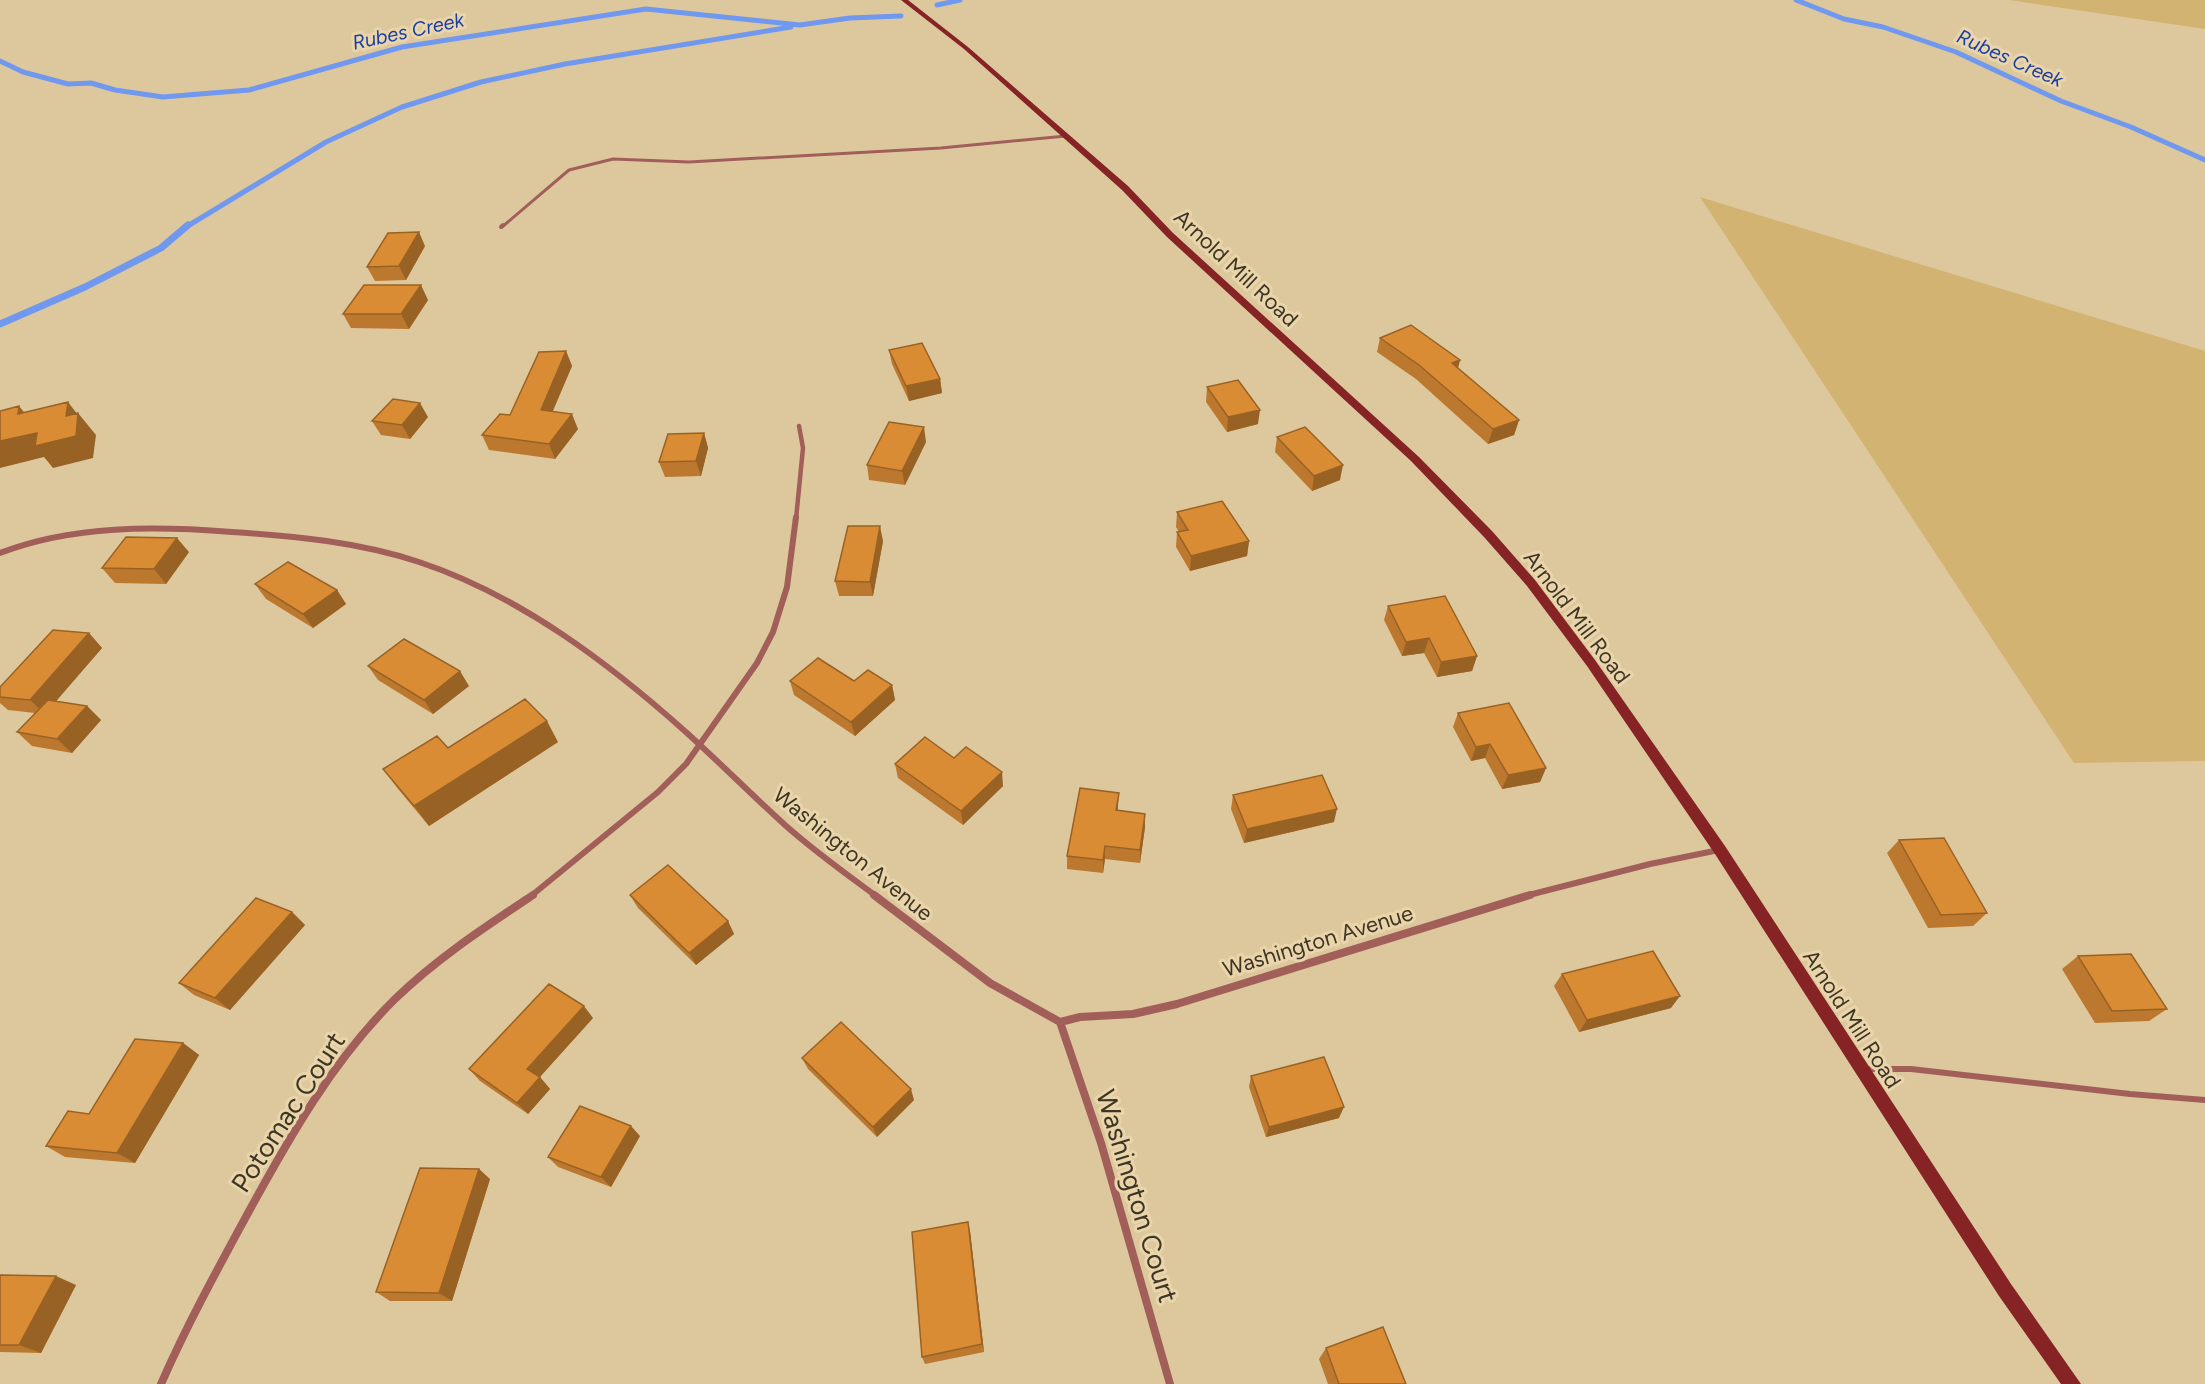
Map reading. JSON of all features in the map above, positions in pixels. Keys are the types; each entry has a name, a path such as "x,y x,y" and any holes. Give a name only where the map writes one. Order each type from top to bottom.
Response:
{"main road":[{"name":"Arnold Mill Road","path":"904,0 966,48 1125,188 1170,235 1415,459 1488,534 1531,583 1591,663 1720,850 2005,1290 2072,1384"}],"street":[{"name":"Potomac Court","path":"161,1384 189,1320 270,1173 319,1093 360,1038 395,999 457,947 541,889 658,792 686,764 757,663 773,632 787,587 803,448 799,426"},
{"name":"Washington Avenue","path":"0,553 33,540 59,536 131,531 199,530 316,538 386,552 445,571 508,600 572,643 662,711 775,817 941,947 1008,995 1060,1022 1080,1017 1132,1014 1177,1004 1466,913 1653,862 1720,850"},
{"name":"Washington Court","path":"1060,1022 1101,1143 1170,1384"}],"lane":[{"path":"501,227 569,170 614,159 689,162 941,148 1066,136"},
{"path":"1861,1069 1911,1070 2205,1100"}],"shaded area":[{"path":"2009,0 2205,0 2205,29"},
{"path":"1700,197 2205,351 2205,761 2074,763"}],"building":[{"path":"419,232 399,266 367,267 388,233"},
{"path":"364,285 421,285 401,314 343,314"},
{"path":"1411,325 1460,360 1452,363 1519,420 1493,429 1419,365 1380,338"},
{"path":"922,343 940,379 906,386 889,350"},
{"path":"566,351 541,410 572,414 549,444 482,435 500,414 510,415 539,352"},
{"path":"1238,380 1260,410 1228,417 1207,387"},
{"path":"393,399 420,403 402,425 372,421"},
{"path":"68,402 66,416 78,413 76,436 35,446 37,433 0,441 0,411 19,406 18,414"},
{"path":"889,422 924,427 902,471 867,465"},
{"path":"1305,427 1343,465 1314,476 1277,437"},
{"path":"704,433 696,461 659,462 668,434"},
{"path":"1222,501 1249,541 1191,556 1177,532 1188,530 1177,512"},
{"path":"848,526 880,526 870,582 835,581"},
{"path":"126,537 177,538 154,569 102,568"},
{"path":"288,562 337,590 303,614 255,584"},
{"path":"1445,596 1477,656 1441,662 1429,638 1406,642 1388,606"},
{"path":"53,630 89,633 30,700 0,697 0,687"},
{"path":"404,639 460,671 424,700 368,666"},
{"path":"818,658 854,681 868,670 892,685 851,722 790,681"},
{"path":"525,699 547,721 414,806 383,769 437,736 448,748"},
{"path":"48,700 87,706 57,739 17,732"},
{"path":"1509,703 1546,768 1508,775 1490,744 1476,747 1458,713"},
{"path":"925,737 954,758 966,747 1002,772 961,811 895,764"},
{"path":"1322,775 1337,809 1247,829 1233,795"},
{"path":"1080,788 1119,793 1116,810 1145,814 1140,850 1105,846 1103,860 1067,856"},
{"path":"1944,838 1987,913 1941,915 1899,840"},
{"path":"668,865 728,921 689,953 630,895"},
{"path":"256,898 292,912 215,998 179,983"},
{"path":"1653,951 1680,996 1587,1020 1562,974"},
{"path":"2131,954 2167,1009 2112,1011 2078,956"},
{"path":"549,984 584,1006 527,1069 540,1077 517,1103 469,1069"},
{"path":"841,1022 911,1089 873,1127 802,1058"},
{"path":"135,1039 183,1043 117,1153 46,1146 68,1111 89,1114"},
{"path":"1324,1057 1344,1107 1269,1127 1251,1076"},
{"path":"580,1106 631,1126 601,1177 548,1157"},
{"path":"420,1168 479,1169 439,1293 376,1292"},
{"path":"968,1222 982,1344 922,1357 912,1232"},
{"path":"0,1275 56,1276 19,1345 0,1345"},
{"path":"1383,1327 1406,1384 1339,1384 1326,1348"}],"waterway":[{"name":"Rubes Creek","path":"937,5 960,0"},
{"name":"Rubes Creek","path":"1796,0 1844,19 1883,27 1956,52 2061,101 2131,127 2205,160"},
{"name":"Rubes Creek","path":"0,61 23,72 68,84 91,83 115,90 163,97 249,90 402,47 646,9 800,25 850,18 901,16"},
{"path":"186,227 326,142 402,107 481,82 565,64 791,27"},
{"path":"0,324 85,287 161,248 188,225"}]}
